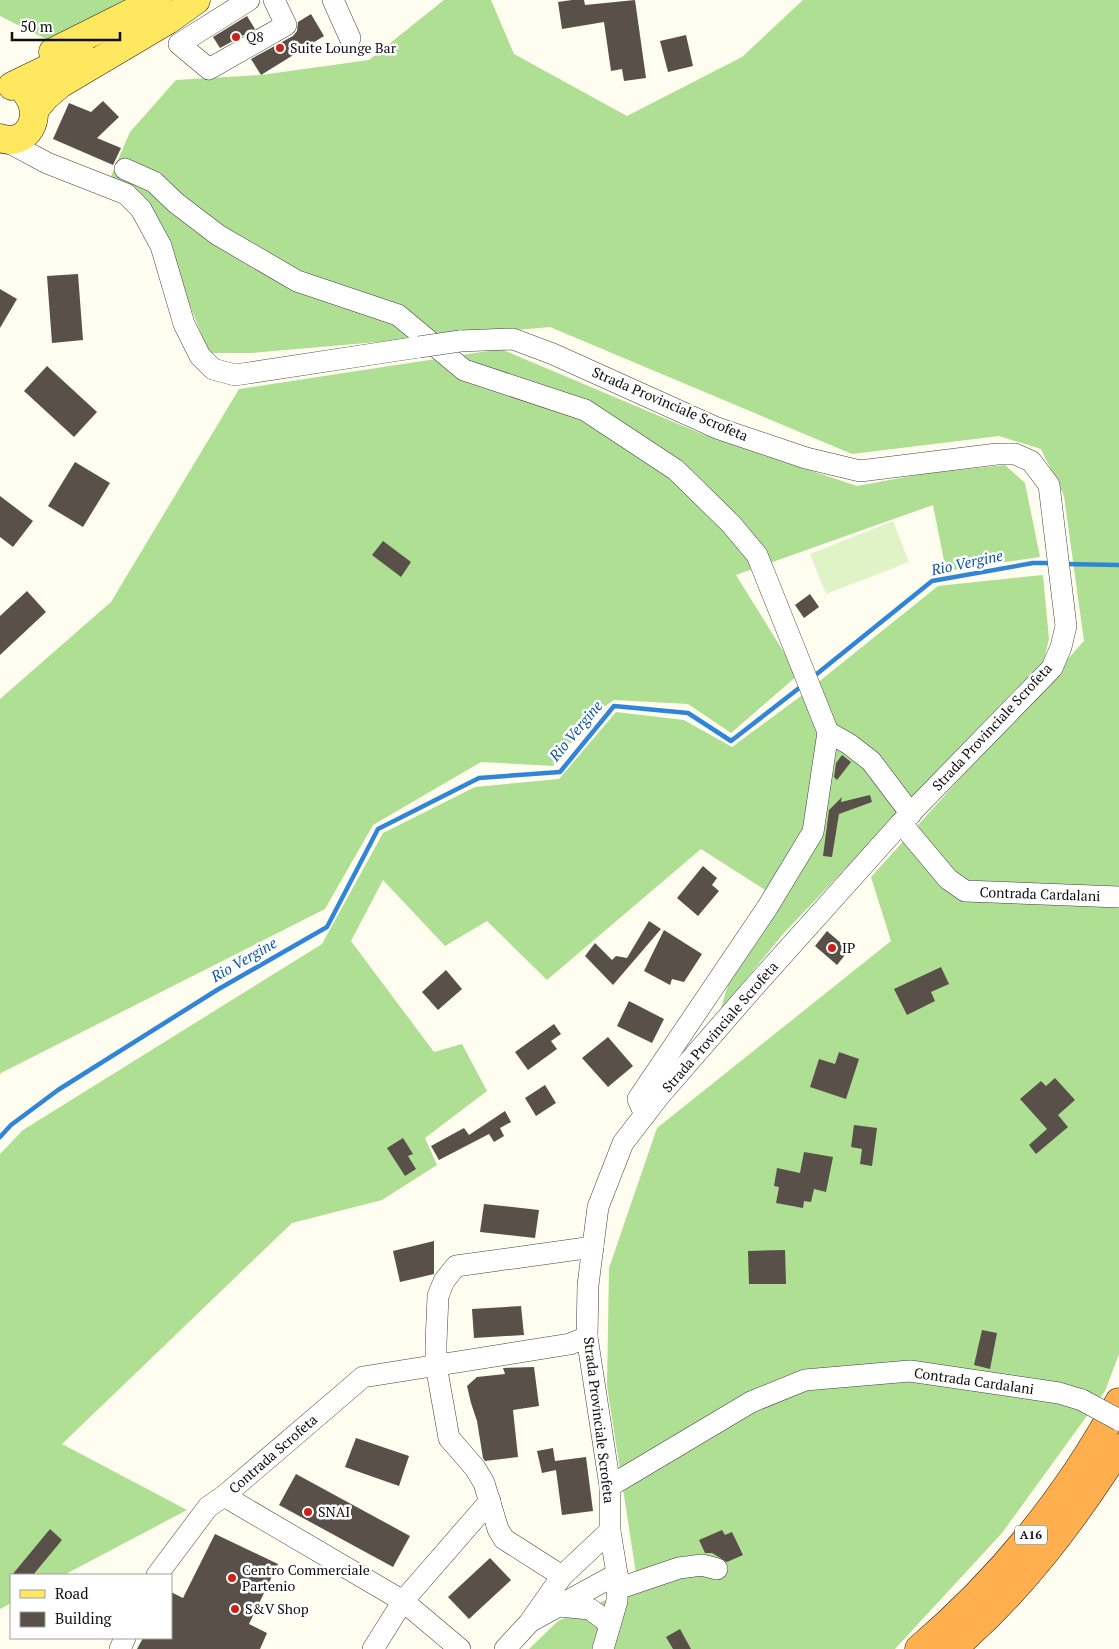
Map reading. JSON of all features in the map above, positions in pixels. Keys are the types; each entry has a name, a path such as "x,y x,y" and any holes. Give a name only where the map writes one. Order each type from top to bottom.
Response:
{"highway":[{"name":"A16","path":"919,1649 974,1598 1015,1556 1074,1477 1102,1434 1119,1402"},
{"name":"A16","path":"952,1649 997,1608 1032,1570 1094,1489 1119,1448"}],"main road":[{"path":"4,82 50,69 152,13 196,0"},
{"path":"1,144 20,137 27,132 46,96 60,84 169,7"},
{"path":"4,82 27,94 32,101 34,117"}],"street":[{"path":"249,0 179,44 209,69 286,25 277,1"},
{"path":"333,0 350,38"},
{"path":"169,7 192,35"},
{"path":"34,117 47,163"},
{"name":"Strada Provinciale Scrofeta","path":"1,144 126,194 141,209 161,246 184,324 200,356 213,369 235,375 460,341 513,339 552,354 716,428 806,458 860,471 997,454 1015,454 1031,461 1049,485 1066,626 1061,647 1052,668 906,818 851,888 783,964 660,1095 623,1143 619,1152 598,1207 588,1285 587,1337 610,1486 610,1531 617,1581 617,1601 603,1649"},
{"path":"125,169 154,182 176,203 218,235 297,281 398,315 464,370 584,410 676,470 731,524 757,555 828,732 813,832 767,908 638,1099 645,1115"},
{"name":"Contrada Cardalani","path":"828,732 849,744 871,761 906,818 948,879 965,891 1119,897"},
{"path":"562,1576 504,1539 498,1529 484,1483 475,1468 449,1438 436,1365 438,1296 444,1281 456,1266 593,1247"},
{"name":"Contrada Scrofeta","path":"460,1649 403,1600 224,1496 363,1377 570,1344 587,1337"},
{"name":"Contrada Cardalani","path":"610,1486 751,1402 805,1380 910,1371 1059,1393 1082,1400 1119,1420"},
{"path":"158,1574 208,1507 224,1496"},
{"path":"373,1649 403,1600 490,1501"},
{"path":"505,1649 529,1623 562,1576 610,1531"},
{"path":"529,1623 559,1606 617,1581 702,1565 716,1569"},
{"path":"559,1606 590,1608 610,1624"}],"green space":[{"path":"0,0 134,0 52,42 0,16"},
{"path":"444,0 491,0 514,54 627,116 742,57 803,0 1119,0 1119,1354 1105,1391 1002,1533 895,1649 529,1649 558,1621 638,1586 607,1386 609,1268 657,1128 891,941 871,877 1084,641 1064,496 1041,449 999,436 852,454 550,327 252,353 209,353 155,219 111,176 130,132 176,80 261,75 369,60"},
{"path":"501,349 702,434 857,486 922,474 1005,465 1025,483 1040,557 946,571 933,505 736,575 798,675 731,733 688,704 614,700 591,716 553,766 481,762 373,825 325,909 0,1075 0,699 111,602 239,389"},
{"path":"893,521 909,562 826,594 810,554"},
{"path":"1043,575 1049,639 1044,660 783,934 720,1011 728,985 770,893 701,849 547,980 487,921 445,946 383,880 351,941 434,1052 462,1044 487,1091 425,1138 437,1165 382,1200 292,1223 62,1444 187,1510 66,1574 10,1574 10,1604 0,1609 0,1154 23,1130 322,944 383,833 475,787 559,779 616,712 684,720 732,747 801,696 938,586"}],"building":[{"path":"584,0 585,5 635,0 646,78 624,81 622,69 611,71 604,22 562,29 558,2"},
{"name":"Suite Lounge Bar","path":"311,14 324,36 261,75 251,59 293,36 297,31 298,22"},
{"path":"247,16 255,29 220,48 213,37"},
{"path":"686,35 693,66 668,72 660,41"},
{"path":"103,101 119,117 97,138 121,148 113,165 53,139 69,103 91,112"},
{"path":"78,274 83,340 52,343 47,276"},
{"path":"0,289 17,299 0,328"},
{"path":"47,366 97,412 74,437 24,391"},
{"path":"75,462 110,483 83,527 48,506"},
{"path":"0,496 33,521 13,547 0,537"},
{"path":"383,541 411,562 401,577 372,555"},
{"path":"27,591 46,612 0,655 0,616"},
{"path":"810,594 819,607 804,618 795,605"},
{"path":"842,755 851,762 837,780 834,777 836,763"},
{"path":"870,795 872,802 839,814 832,857 823,856 829,810 842,797 841,802"},
{"path":"703,866 717,878 712,885 719,891 698,916 677,898"},
{"path":"649,921 661,929 613,985 585,956 595,943 612,960 616,956 627,958"},
{"path":"664,930 702,954 684,982 672,979 670,985 644,971"},
{"name":"IP","path":"827,931 849,950 837,965 815,946"},
{"path":"941,967 949,984 931,992 935,1001 907,1015 894,989"},
{"path":"446,970 462,989 438,1010 422,992"},
{"path":"629,1001 664,1019 652,1043 617,1026"},
{"path":"554,1024 561,1034 551,1041 557,1049 528,1070 515,1052"},
{"path":"608,1037 633,1066 608,1087 582,1058"},
{"path":"839,1052 859,1059 846,1099 810,1087 819,1059 835,1064"},
{"path":"1055,1078 1075,1100 1058,1115 1068,1127 1036,1154 1029,1145 1047,1129 1020,1099 1041,1081 1046,1086"},
{"path":"545,1085 556,1103 536,1116 525,1098"},
{"path":"505,1111 511,1122 500,1128 504,1136 494,1142 489,1134 439,1160 431,1146 464,1128 469,1135"},
{"path":"854,1125 877,1128 872,1166 860,1164 862,1149 851,1147"},
{"path":"403,1138 413,1154 408,1156 416,1169 405,1176 387,1148"},
{"path":"804,1152 833,1157 826,1192 814,1189 811,1202 804,1201 803,1208 776,1203 779,1187 774,1186 777,1168 800,1173"},
{"path":"484,1204 539,1210 535,1238 480,1232"},
{"path":"434,1241 434,1274 400,1282 393,1251"},
{"path":"785,1250 786,1284 749,1284 748,1251"},
{"path":"521,1306 524,1335 474,1338 472,1309"},
{"path":"982,1330 997,1333 990,1369 974,1365"},
{"path":"534,1367 539,1406 513,1410 518,1457 485,1461 477,1421 467,1386 477,1377 505,1374 503,1368"},
{"path":"356,1438 409,1456 399,1486 345,1467"},
{"path":"553,1448 555,1461 586,1457 593,1511 562,1515 556,1470 542,1473 537,1451"},
{"path":"296,1474 410,1536 393,1567 279,1505"},
{"path":"50,1529 62,1540 34,1574 13,1574"},
{"path":"722,1530 725,1535 732,1532 743,1555 727,1562 712,1553 705,1553 699,1540"},
{"name":"Centro Commerciale Partenio","path":"215,1534 278,1564 249,1624 267,1633 260,1649 137,1649 142,1639 172,1639 172,1592 183,1598"},
{"path":"490,1558 511,1580 469,1619 448,1597"},
{"path":"680,1629 691,1649 673,1649 666,1637"}],"waterway":[{"name":"Rio Vergine","path":"813,677 932,581 1033,563 1053,563"},
{"name":"Rio Vergine","path":"1065,564 1119,565"},
{"name":"Rio Vergine","path":"0,1137 11,1125 58,1090 217,990 327,927 378,829 479,778 560,772 614,706 688,713 731,741 803,685"}],"place":[{"name":"Q8","path":"236,37"},
{"name":"Suite Lounge Bar","path":"280,48"},
{"name":"IP","path":"832,948"},
{"name":"SNAI","path":"308,1512"},
{"name":"Centro Commerciale Partenio","path":"232,1578"},
{"name":"S&V Shop","path":"235,1609"}]}
